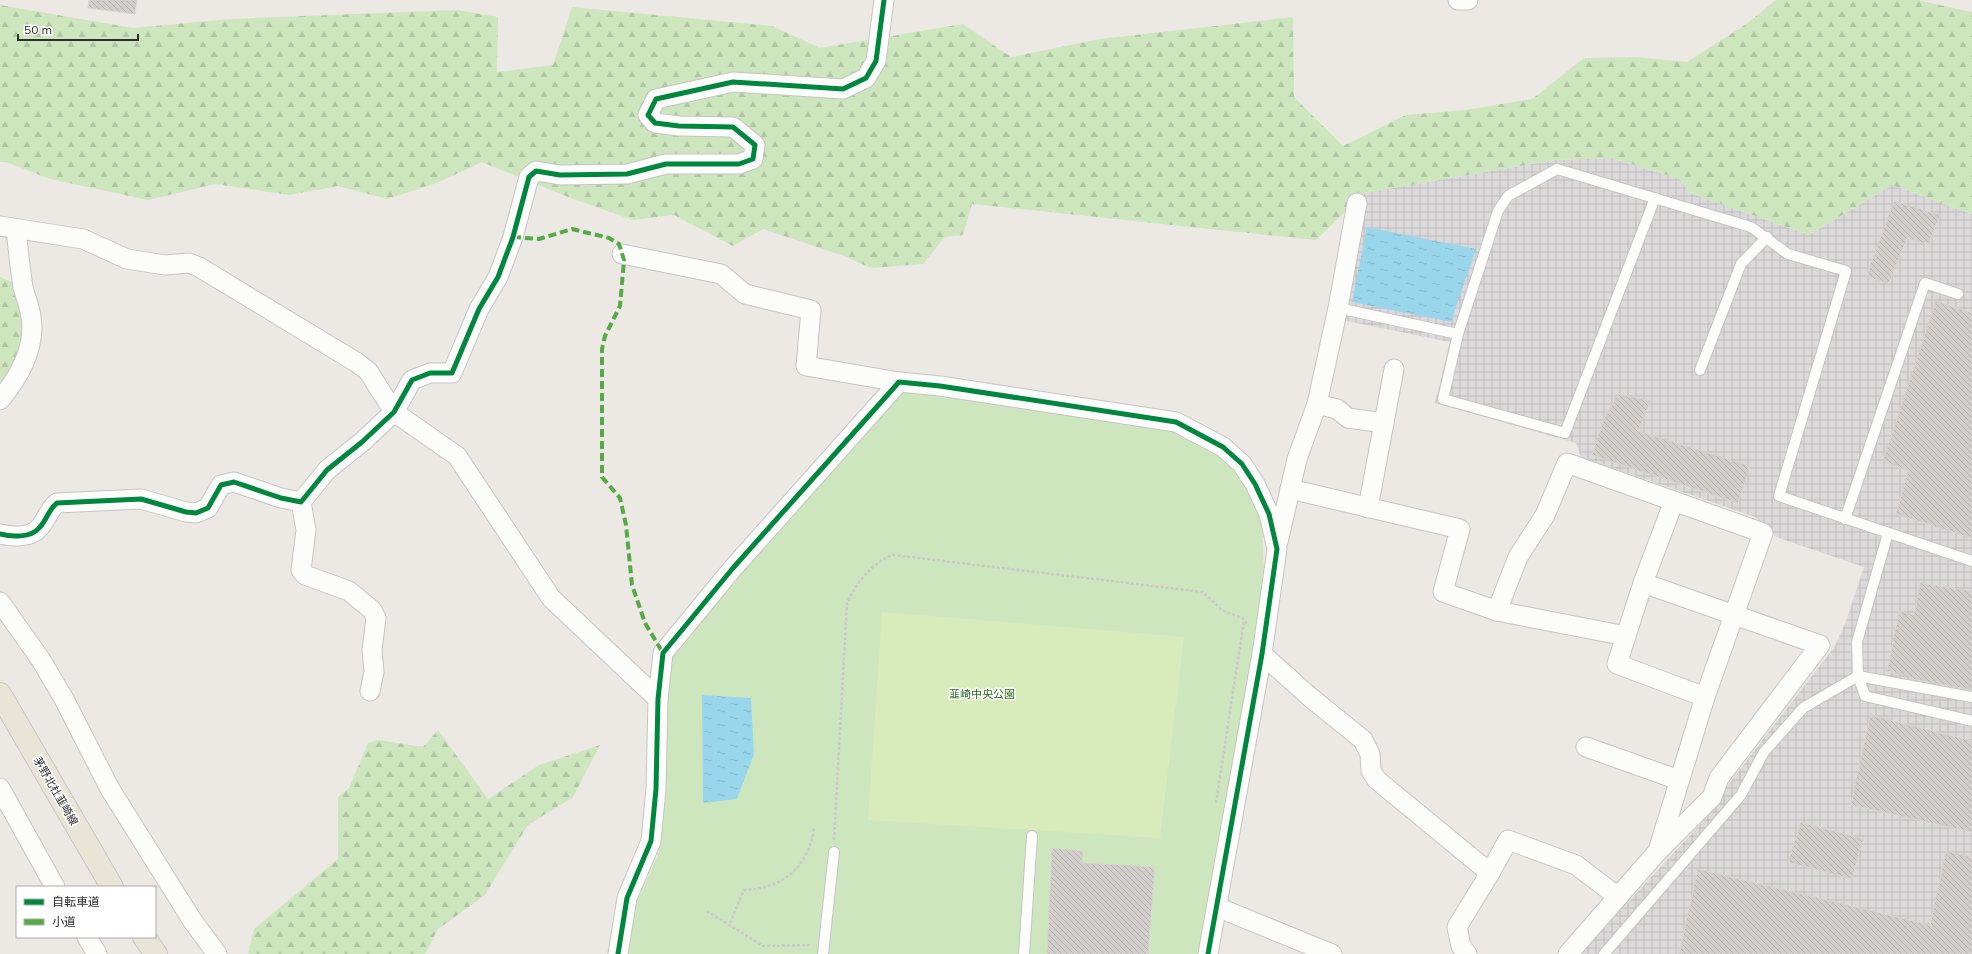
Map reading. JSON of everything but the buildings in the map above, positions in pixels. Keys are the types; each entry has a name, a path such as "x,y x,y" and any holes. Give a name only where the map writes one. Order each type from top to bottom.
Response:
{"main road":[{"name":"茅野北杜韮崎線","path":"0,694 111,886"},
{"path":"145,938 156,954"}],"street":[{"path":"301,502 328,470 362,442 394,412 412,380 430,373 452,373 479,309 498,277 513,237 529,177 536,171 560,175 627,174 666,164 739,164 753,159 755,145 732,127 679,126 655,123 648,115 656,99 733,82 843,88 866,78 876,61 884,0"},
{"path":"1458,0 1468,0"},
{"path":"1208,954 1262,654 1277,549 1296,459 1317,404 1338,308 1357,203"},
{"path":"0,400 12,386 21,371 30,341 32,317 8,228 83,239 102,249 127,259 165,265 189,263 199,267 356,362 368,371 394,412 456,456 551,598 658,699"},
{"path":"622,254 721,274 745,294 811,310 806,366 899,382 940,386 1176,422 1223,447 1242,464 1255,484 1269,514 1277,549"},
{"path":"1368,508 1394,369"},
{"path":"877,378 879,402"},
{"path":"618,954 626,898 651,841 656,789 658,699 663,653 733,568 879,402 899,382"},
{"path":"1317,404 1337,408 1348,418 1384,423"},
{"path":"1497,611 1518,557 1545,515 1567,463 1763,533 1706,697 1658,851"},
{"path":"0,534 6,536 30,535 39,529 50,508 57,503 141,499 186,512 196,513 208,508 222,485 234,482 280,498 301,502"},
{"path":"1290,489 1460,529 1443,592 1497,611 1626,636"},
{"path":"1674,501 1643,583 1617,664 1706,697"},
{"path":"301,502 306,530 301,570 305,575 349,591 372,610 376,618 372,650 374,672 370,691"},
{"path":"1568,954 1658,851 1712,797 1719,778 1820,644 1643,583"},
{"path":"0,602 41,660 64,699 110,789 192,920 217,954"},
{"path":"1262,654 1310,697 1363,740 1370,754 1371,771 1377,780 1490,873"},
{"path":"1586,747 1680,780"},
{"path":"0,788 54,886"},
{"path":"1467,954 1461,946 1458,927 1508,840 1576,865 1618,897"},
{"path":"1217,907 1332,954"},
{"path":"87,938 97,954"}],"lane":[{"path":"1655,198 1565,433 1443,399 1458,334 1498,211 1508,196 1556,169 1655,198 1752,227 1788,254 1846,271 1779,496 1972,561"},
{"path":"1700,370 1742,264 1767,237"},
{"path":"1845,519 1925,283 1958,294"},
{"path":"1338,308 1458,334"},
{"path":"1888,533 1857,642 1858,676 1865,696 1972,721"},
{"path":"1604,954 1742,795 1764,752 1803,708 1858,676 1972,697"},
{"path":"1024,954 1032,836"},
{"path":"823,950 834,852"}],"path":[{"path":"834,852 847,603 855,585 880,560 893,554 1203,592 1222,610 1244,619 1262,654"},
{"path":"1215,807 1244,619"},
{"path":"730,923 744,890 761,889 779,882 794,872 813,840 814,827"},
{"path":"707,911 730,923 763,946 823,950"}],"shaded area":[{"path":"1611,158 1680,179 1690,193 1809,235 1892,185 1972,214 1972,954 1580,954 1717,806 1727,786 1835,646 1846,621 1864,567 1776,537 1755,517 1581,457 1576,443 1435,403 1450,342 1342,320 1364,193 1555,160"}],"green space":[{"path":"1776,0 1917,0 1972,12 1972,214 1892,185 1809,235 1690,193 1680,179 1611,158 1555,160 1364,193 1316,240 972,204 963,235 945,237 923,264 871,268 844,256 763,229 733,246 674,215 633,220 568,197 482,162 437,183 387,199 338,186 289,195 215,184 148,200 50,179 6,162 0,162 0,5 133,28 230,19 457,10 498,17 497,72 553,65 572,7 772,26 820,48 963,24 1011,57 1100,39 1293,17 1294,97 1343,146 1406,115 1465,110 1532,99 1584,58 1636,57 1687,62 1745,25"},
{"path":"0,277 23,287 32,317 0,400"},
{"name":"韮崎中央公園","path":"900,392 1016,406 1173,430 1216,452 1236,472 1252,498 1262,526 1264,570 1243,716 1199,954 625,954 635,906 659,852 665,703 670,657"},
{"path":"882,612 1184,637 1160,838 868,820"},
{"path":"438,730 488,799 539,765 600,745 573,797 528,825 484,896 438,929 425,954 248,954 254,929 338,859 338,797 349,788 368,743 378,740 423,747"}],"water":[{"path":"1367,227 1476,249 1451,322 1352,302"},
{"path":"702,695 751,698 754,754 737,799 703,803"}],"marked path":[{"path":"513,237 539,239 572,229 609,238 619,244 624,260 620,306 605,336 602,349 602,477 620,498 626,525 632,585 645,623 663,653"}],"cycle path":[{"path":"0,534 10,536 31,534 42,525 57,503 141,499 186,512 196,513 208,508 221,485 234,482 281,498 301,502 327,470 362,442 394,412 412,380 430,373 452,373 479,309 498,277 513,237 529,177 536,171 560,175 627,174 666,164 739,164 753,159 755,145 733,127 679,126 655,123 648,115 656,99 733,82 843,89 866,78 876,61 884,0"},
{"path":"618,954 627,898 651,841 656,789 658,699 663,653 733,568 899,382 940,386 1176,422 1223,447 1242,464 1255,484 1269,514 1277,549 1262,654 1208,954"}]}
